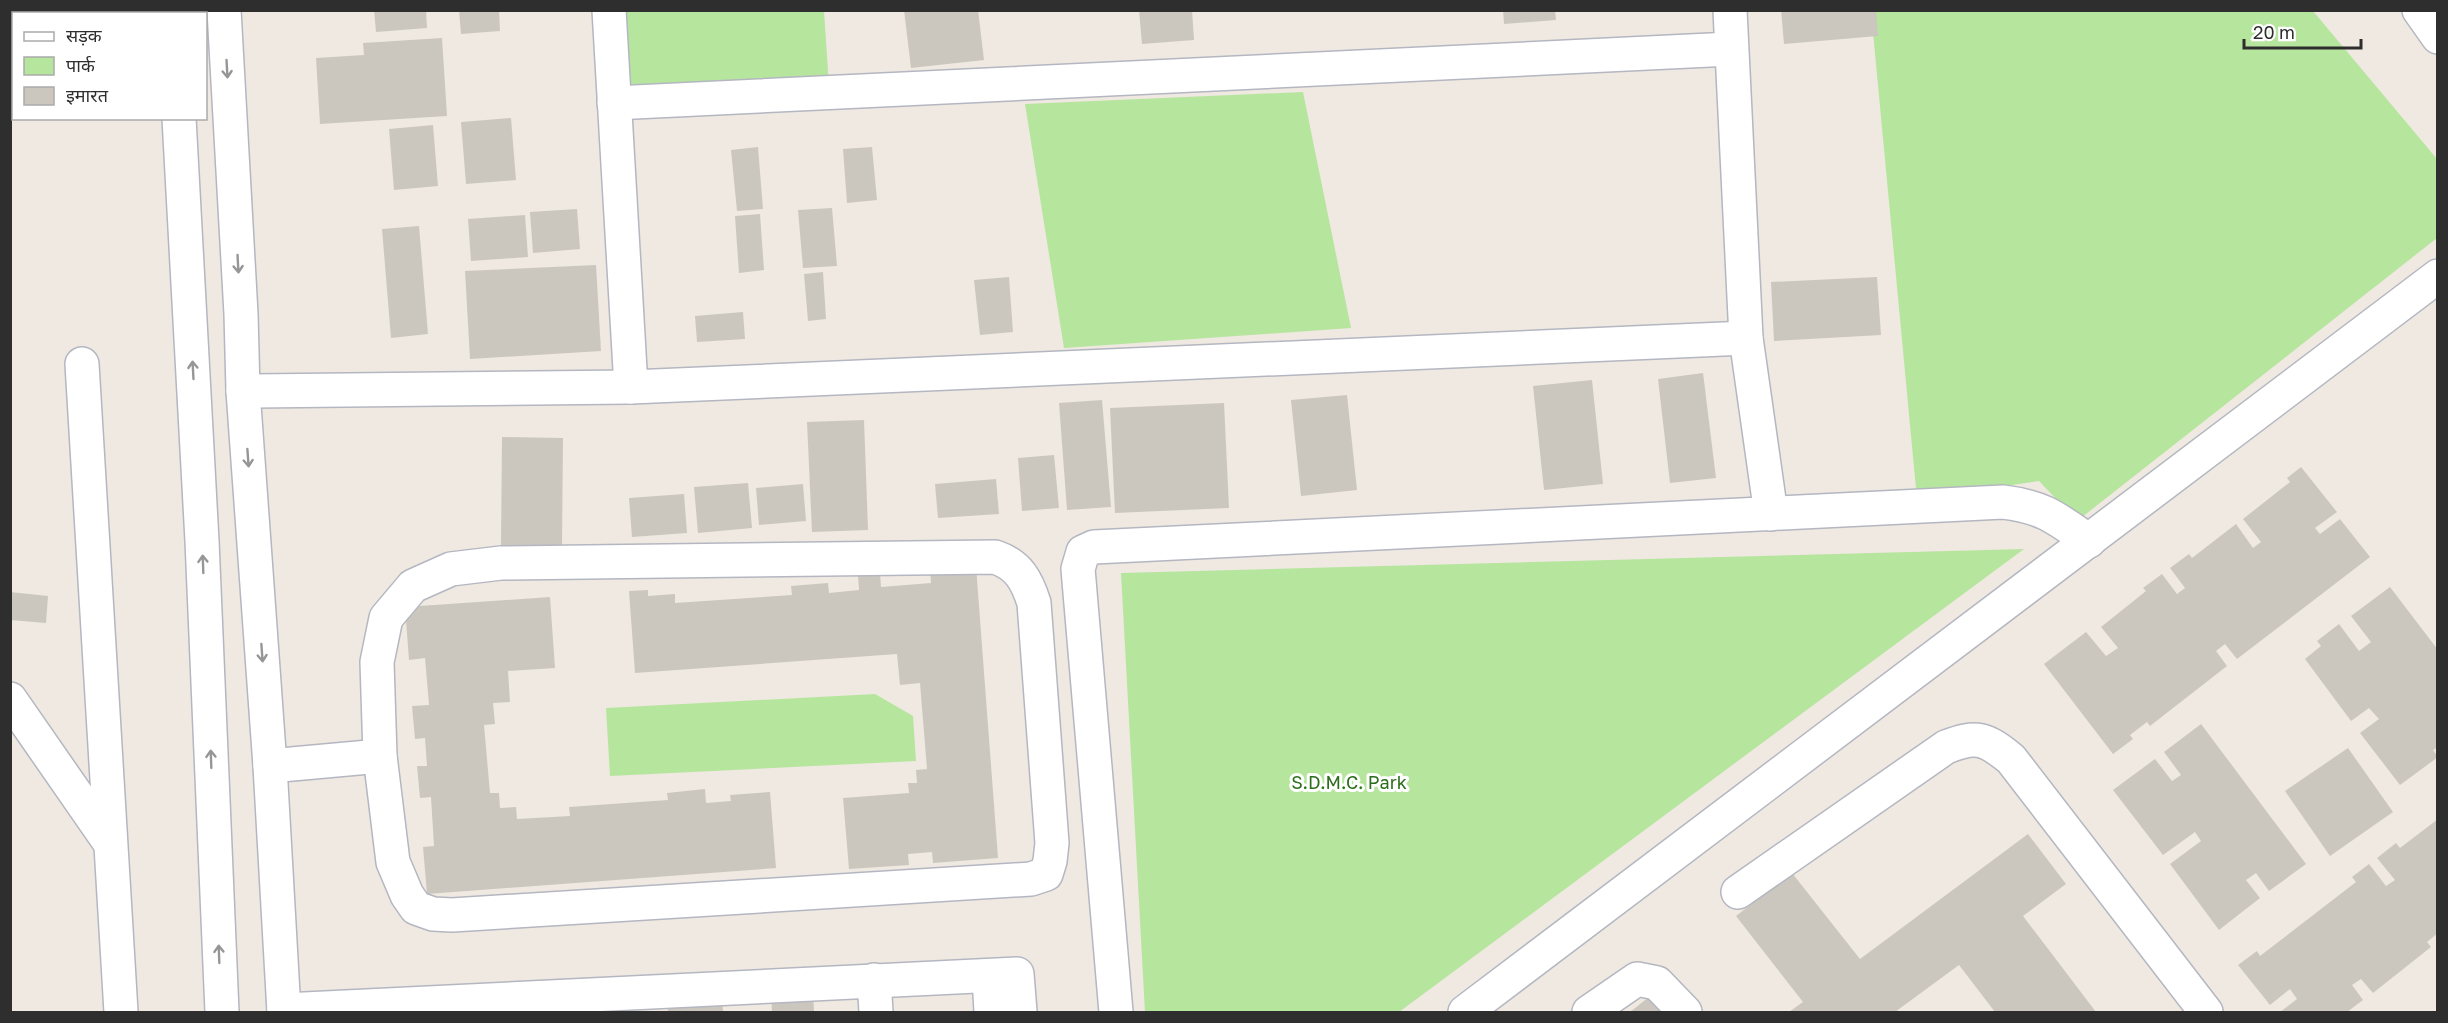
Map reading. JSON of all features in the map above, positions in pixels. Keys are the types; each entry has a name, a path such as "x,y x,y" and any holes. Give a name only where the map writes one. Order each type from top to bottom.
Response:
{"street":[{"path":"224,10 241,314 243,391 270,766 284,1011 644,1003 874,980 1017,974 1020,1012"},
{"path":"609,10 631,387"},
{"path":"1730,10 1746,338 1771,514"},
{"path":"2419,10 2438,37"},
{"path":"614,103 1731,49"},
{"path":"179,120 202,541 222,1012"},
{"path":"1465,1012 2438,276"},
{"path":"243,391 631,387 1746,338"},
{"path":"81,364 121,1012"},
{"path":"1116,1012 1078,569 1083,552 1094,547 2003,502 2030,505 2049,513 2089,541"},
{"path":"996,556 1014,565 1027,581 1034,603 1052,843 1050,861 1046,874 1031,879 452,915 433,914 416,908 407,895 393,862 380,756 377,662 386,618 413,586 451,569 501,563 996,556"},
{"path":"10,699 111,845"},
{"path":"1738,892 1946,747 1967,738 1991,743 2011,759 2206,1012"},
{"path":"270,766 380,756"},
{"path":"989,976 991,1012"},
{"path":"1589,1012 1637,979 1657,982 1685,1012"},
{"path":"874,980 876,1012"}],"green space":[{"path":"618,11 824,11 829,86 624,99"},
{"path":"1871,11 2313,11 2437,159 2437,238 2077,521 2039,481 1917,499"},
{"path":"1303,92 1351,328 1064,348 1025,104"},
{"name":"S.D.M.C. Park","path":"2024,549 1399,1012 1145,1012 1121,573"},
{"path":"875,694 913,716 916,761 610,776 606,708"}],"building":[{"path":"374,10 426,10 427,28 376,32"},
{"path":"459,10 499,10 500,31 461,34"},
{"path":"904,10 978,10 984,60 911,68"},
{"path":"1139,10 1192,10 1194,40 1142,44"},
{"path":"1503,10 1555,10 1556,20 1504,24"},
{"path":"1781,10 1876,10 1878,36 1784,44"},
{"path":"442,38 447,116 320,124 316,58 364,55 363,43"},
{"path":"511,118 516,180 466,184 461,122"},
{"path":"433,125 438,186 394,190 389,129"},
{"path":"758,147 763,209 737,211 731,150"},
{"path":"872,147 877,200 847,203 843,149"},
{"path":"832,208 837,266 803,268 798,210"},
{"path":"577,209 580,249 533,253 530,212"},
{"path":"760,214 764,270 739,273 735,216"},
{"path":"525,215 528,257 471,261 468,219"},
{"path":"419,226 428,334 391,338 382,229"},
{"path":"596,265 601,351 470,359 465,271"},
{"path":"823,272 826,319 808,321 804,274"},
{"path":"1009,277 1013,332 980,335 974,280"},
{"path":"1877,277 1881,335 1774,341 1771,282"},
{"path":"743,312 745,339 697,342 695,316"},
{"path":"1703,373 1716,478 1670,483 1658,379"},
{"path":"1592,380 1603,484 1544,490 1533,386"},
{"path":"1347,395 1357,490 1301,496 1291,400"},
{"path":"1102,400 1111,507 1067,510 1059,403"},
{"path":"1224,403 1229,508 1115,513 1110,408"},
{"path":"864,420 868,530 812,532 807,422"},
{"path":"502,437 563,438 562,546 501,545"},
{"path":"1054,455 1059,508 1022,511 1018,458"},
{"path":"2301,467 2337,512 2315,528 2320,534 2340,519 2370,557 2237,659 2225,644 2216,651 2227,666 2150,726 2147,722 2130,735 2133,739 2113,754 2044,664 2086,632 2106,656 2118,648 2101,627 2146,591 2143,588 2162,574 2177,594 2185,588 2170,568 2189,554 2192,558 2236,524 2253,548 2261,542 2243,519 2290,482 2287,478"},
{"path":"996,479 999,514 938,518 935,484"},
{"path":"748,483 752,528 698,533 694,487"},
{"path":"803,484 806,521 759,525 756,488"},
{"path":"684,494 687,533 632,537 629,498"},
{"path":"976,566 998,858 933,863 932,852 908,854 909,865 849,869 843,798 909,793 908,783 917,783 916,770 927,769 920,683 900,685 897,654 635,673 629,591 648,590 648,596 675,594 675,603 792,595 791,586 828,583 829,593 859,590 858,575 880,573 881,587 931,583 930,569"},
{"path":"2390,587 2438,650 2438,747 2433,750 2438,757 2400,785 2360,733 2379,719 2369,708 2351,721 2305,659 2321,646 2317,641 2339,624 2359,651 2371,642 2351,616"},
{"path":"10,592 48,596 46,623 10,620"},
{"path":"550,597 555,668 508,671 510,702 493,703 495,724 484,725 490,793 499,793 500,808 516,807 517,819 570,816 569,807 668,800 667,793 705,789 706,803 731,801 730,795 770,792 776,868 427,894 423,847 434,846 431,797 420,798 417,766 427,766 425,738 415,739 412,706 429,705 425,658 409,660 405,607"},
{"path":"2201,724 2306,864 2269,891 2256,873 2246,880 2260,898 2219,930 2170,864 2201,841 2195,832 2163,855 2113,790 2155,759 2172,781 2181,775 2164,752"},
{"path":"2348,748 2393,812 2330,856 2285,791"},
{"path":"2438,819 2438,933 2427,942 2431,947 2373,993 2361,979 2352,985 2363,1000 2347,1012 2280,1012 2297,999 2290,989 2270,1005 2238,965 2257,951 2260,956 2356,882 2352,877 2369,864 2386,886 2395,880 2377,858 2396,843 2400,848"},
{"path":"2028,834 2066,884 2023,916 2096,1012 1995,1012 1959,965 1895,1012 1789,1012 1803,1002 1736,916 1792,873 1860,959"},
{"path":"813,990 814,1012 772,1012 771,993"},
{"path":"722,996 723,1012 668,1012 667,1001"},
{"path":"1649,997 1662,1012 1630,1012"}]}
